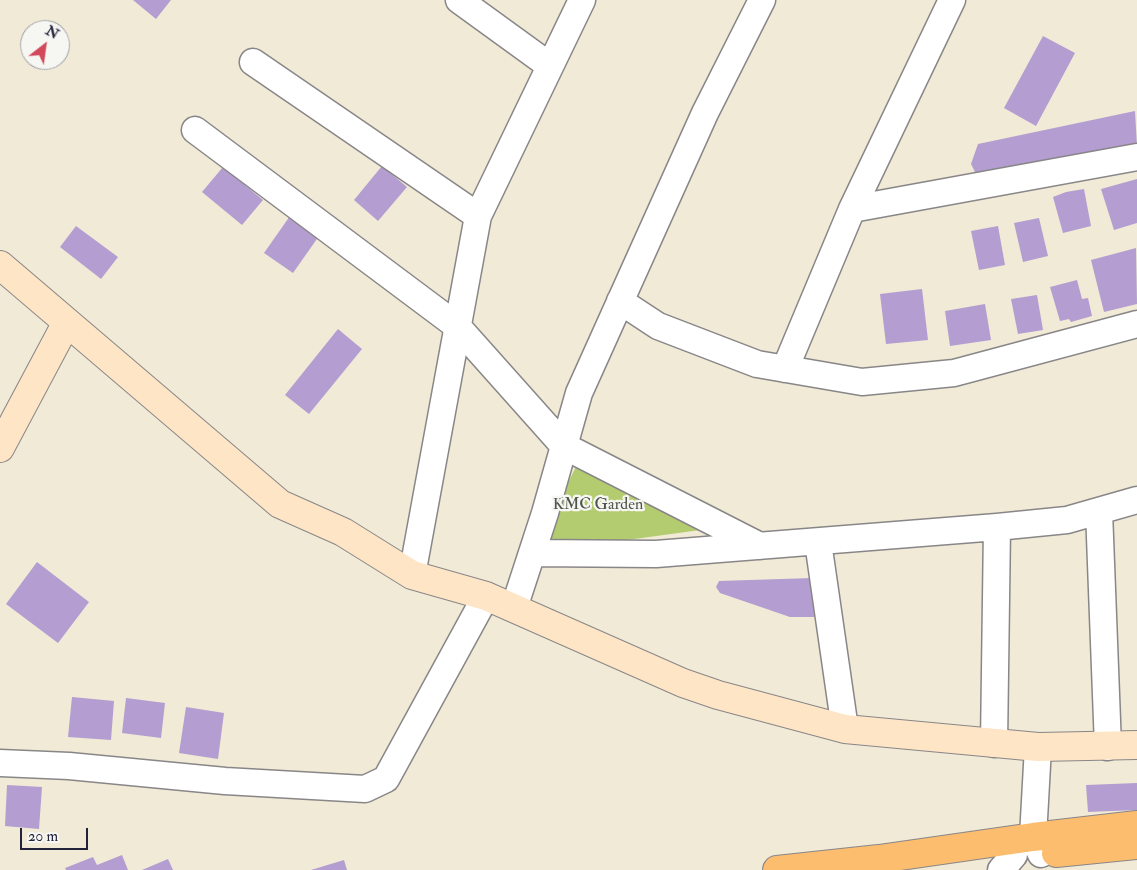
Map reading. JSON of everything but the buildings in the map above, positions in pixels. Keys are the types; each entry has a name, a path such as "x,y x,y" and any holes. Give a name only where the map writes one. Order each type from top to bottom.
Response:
{"main road":[{"path":"0,265 280,504 343,532 412,575 486,596 683,683 718,695 845,729 1038,747 1137,745"},
{"path":"0,448 67,322"},
{"path":"931,870 1022,854 1137,825"},
{"path":"777,870 879,859 1022,854 1137,845"}],"street":[{"path":"459,0 550,66"},
{"path":"412,575 478,216 582,0"},
{"path":"514,608 579,393 705,113 762,0"},
{"path":"785,369 852,209 952,0"},
{"path":"253,62 478,216"},
{"path":"195,130 457,326 564,446 760,546"},
{"path":"852,209 1137,157"},
{"path":"620,301 658,326 756,364 862,382 954,373 1137,324"},
{"path":"532,553 656,554 818,542 1067,520 1137,500"},
{"path":"1099,511 1108,747"},
{"path":"994,744 997,526"},
{"path":"818,542 845,729"},
{"path":"0,763 69,766 225,781 364,789 386,779 486,596"},
{"path":"1022,854 1038,747"}],"green space":[{"name":"KMC Garden","path":"582,455 722,527 532,553"}]}
